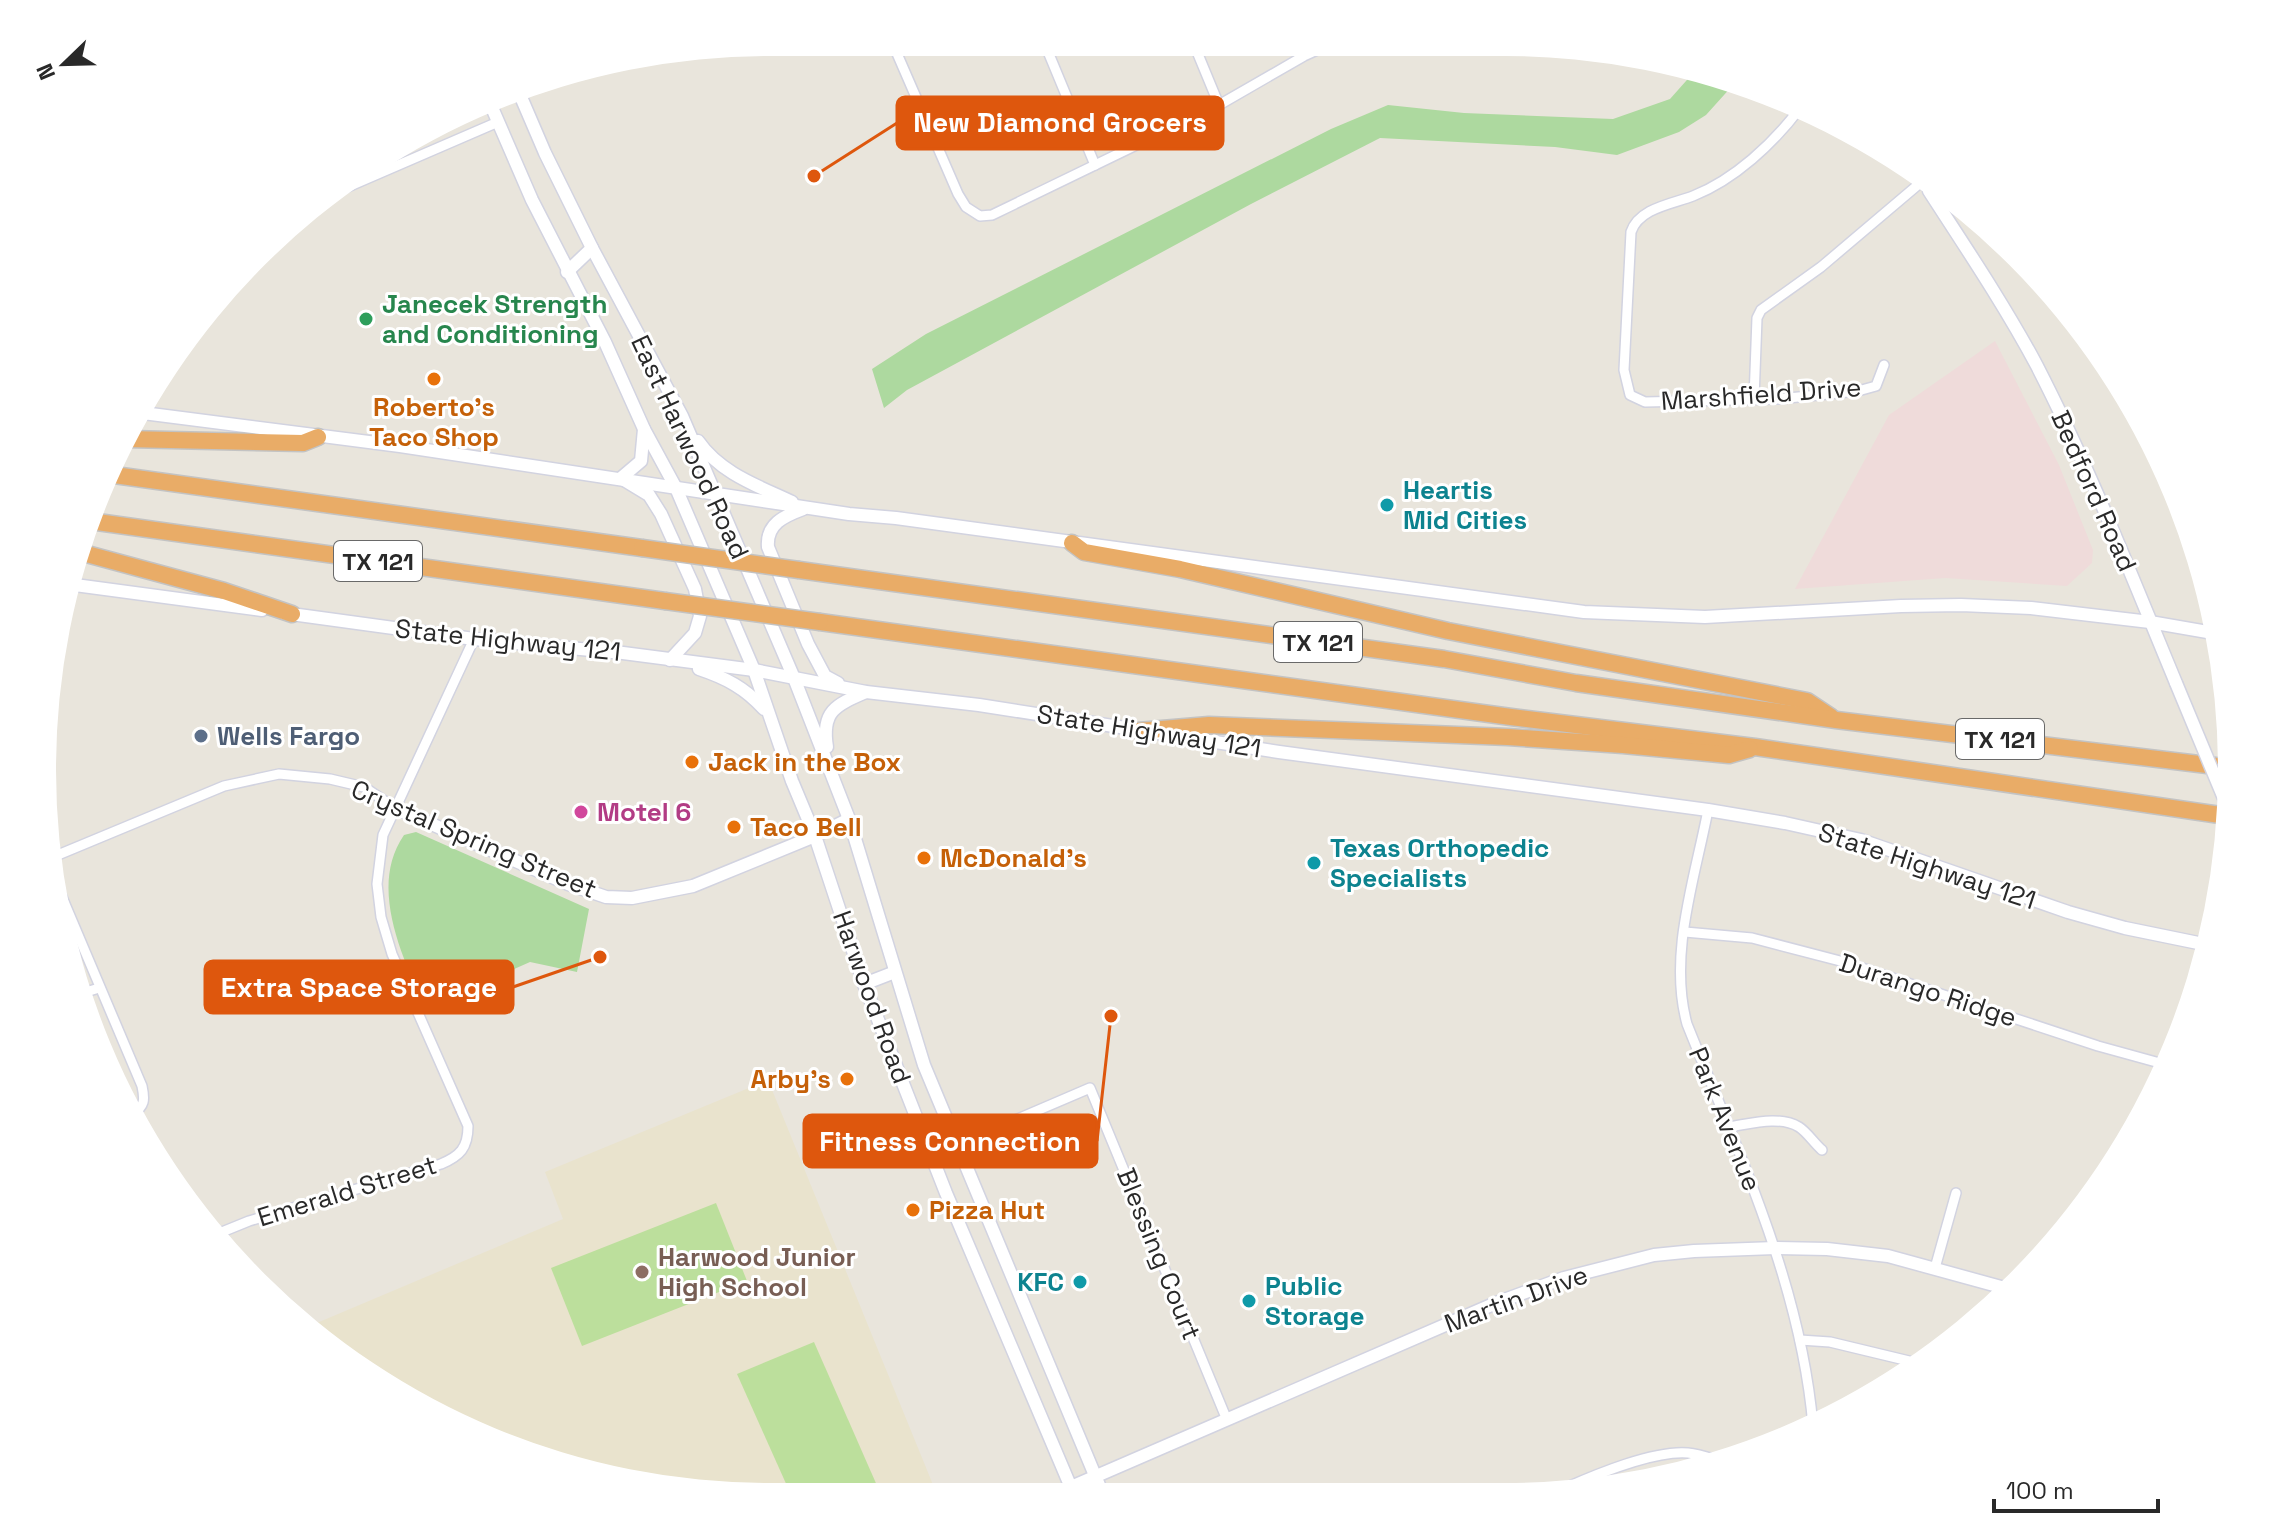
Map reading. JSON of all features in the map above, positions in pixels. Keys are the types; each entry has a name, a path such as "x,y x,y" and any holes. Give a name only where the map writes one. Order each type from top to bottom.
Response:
{"highway":[{"path":"138,439 303,443 318,437"},
{"name":"TX 121","path":"120,476 1444,659 1576,683 1836,720 2218,766"},
{"name":"TX 121","path":"100,522 1511,717 1755,747 2216,814"},
{"path":"1072,543 1084,552 1180,569 1448,631 1807,701 1836,720"},
{"path":"89,555 224,591 292,614"},
{"path":"1138,731 1209,725 1477,736 1729,755 1755,747"}],"main road":[{"name":"East Harwood Road","path":"522,100 592,248 682,416 794,678"},
{"name":"East Harwood Road","path":"493,111 567,272 676,488 754,670"},
{"name":"Bedford Road","path":"1935,200 2036,364 2085,465 2217,783"},
{"path":"567,272 592,248"},
{"path":"151,414 400,446 806,508 1584,612 1705,617 1961,605 2031,608 2204,631"},
{"path":"682,416 707,453 731,473 806,508"},
{"path":"621,478 641,461 644,429"},
{"path":"621,478 649,495 661,514 695,589 700,616 695,633 670,660 726,678 752,695 768,713"},
{"path":"806,508 784,516 773,526 767,537 768,547 808,644 825,676 866,692"},
{"name":"State Highway 121","path":"80,586 474,639 623,653 754,670 866,692 979,705 1138,731 1708,810 1861,840 2068,912 2197,943"},
{"name":"Harwood Road","path":"754,670 815,836 864,984 931,1155 1069,1483"},
{"name":"Harwood Road","path":"794,678 849,819 924,1065 1098,1483"},
{"path":"830,768 824,731 828,716 839,704 866,692"},
{"name":"Crystal Spring Street","path":"395,808 568,884 606,897 632,898 693,886 849,819"},
{"path":"864,984 895,972"},
{"path":"931,1155 957,1145"},
{"name":"Martin Drive","path":"1086,1483 1416,1336 1564,1278 1654,1255 1775,1248 1868,1253 1997,1286"},
{"path":"996,1308 1024,1305"}],"street":[{"path":"898,56 958,194 966,207 980,216 992,215 1219,105 1304,56"},
{"path":"1050,56 1095,165"},
{"path":"1199,56 1219,105"},
{"name":"Marshfield Drive","path":"1792,117 1745,164 1722,180 1698,194 1651,211 1634,224 1631,232 1624,370 1629,391 1636,400 1645,402 1754,399 1858,391 1876,386 1884,365"},
{"path":"373,176 498,122"},
{"path":"1754,399 1757,318 1761,310 1821,267 1916,187"},
{"path":"395,808 474,639"},
{"name":"Crystal Spring Street","path":"61,854 224,786 279,774 330,779 364,787 395,808"},
{"name":"Emerald Street","path":"225,1231 441,1164 463,1151 468,1139 468,1126 392,954 381,917 377,884 382,844 395,808"},
{"name":"Park Avenue","path":"1708,810 1685,932 1680,999 1775,1248 1800,1340 1811,1413"},
{"path":"74,927 142,1086 144,1099 141,1105"},
{"name":"Durango Ridge","path":"1685,932 1752,938 1844,962 2098,1046 2155,1062"},
{"path":"91,990 99,988"},
{"name":"Blessing Court","path":"957,1145 1090,1088 1227,1420"},
{"path":"1728,1127 1785,1122 1804,1130 1822,1150"},
{"path":"1935,1268 1956,1193"},
{"path":"1800,1340 1830,1342 1905,1360"},
{"path":"1589,1478 1663,1455 1689,1453 1700,1456"}],"shaded area":[{"path":"1995,341 2059,465 2093,550 2092,563 2067,586 1945,578 1795,589 1889,415"},
{"name":"Harwood Junior High School","path":"768,1080 932,1483 723,1481 676,1477 585,1459 496,1429 454,1409 373,1363 319,1322 563,1219 545,1172"}],"green space":[{"path":"1687,80 1727,92 1706,115 1679,132 1617,155 1555,147 1380,138 1251,204 907,390 884,408 872,369 926,334 1331,129 1388,105 1464,113 1613,119 1670,99"},
{"path":"416,832 589,909 577,972 530,962 425,1008 399,945 389,899 389,877 394,855 404,835"},
{"path":"716,1203 747,1281 582,1346 551,1268"},
{"path":"814,1342 876,1483 786,1483 737,1374"}],"place":[{"name":"New Diamond Grocers","path":"814,176"},
{"name":"Janecek Strength and Conditioning","path":"366,319"},
{"name":"Roberto's Taco Shop","path":"434,379"},
{"name":"Heartis Mid Cities","path":"1387,505"},
{"name":"Wells Fargo","path":"201,736"},
{"name":"Jack in the Box","path":"692,762"},
{"name":"Motel 6","path":"581,812"},
{"name":"Taco Bell","path":"734,827"},
{"name":"McDonald's","path":"924,858"},
{"name":"Texas Orthopedic Specialists","path":"1314,863"},
{"name":"Extra Space Storage","path":"600,957"},
{"name":"Fitness Connection","path":"1111,1016"},
{"name":"Arby's","path":"847,1079"},
{"name":"Pizza Hut","path":"913,1210"},
{"name":"Harwood Junior High School","path":"642,1272"},
{"name":"KFC","path":"1080,1282"},
{"name":"Public Storage","path":"1249,1301"}]}
